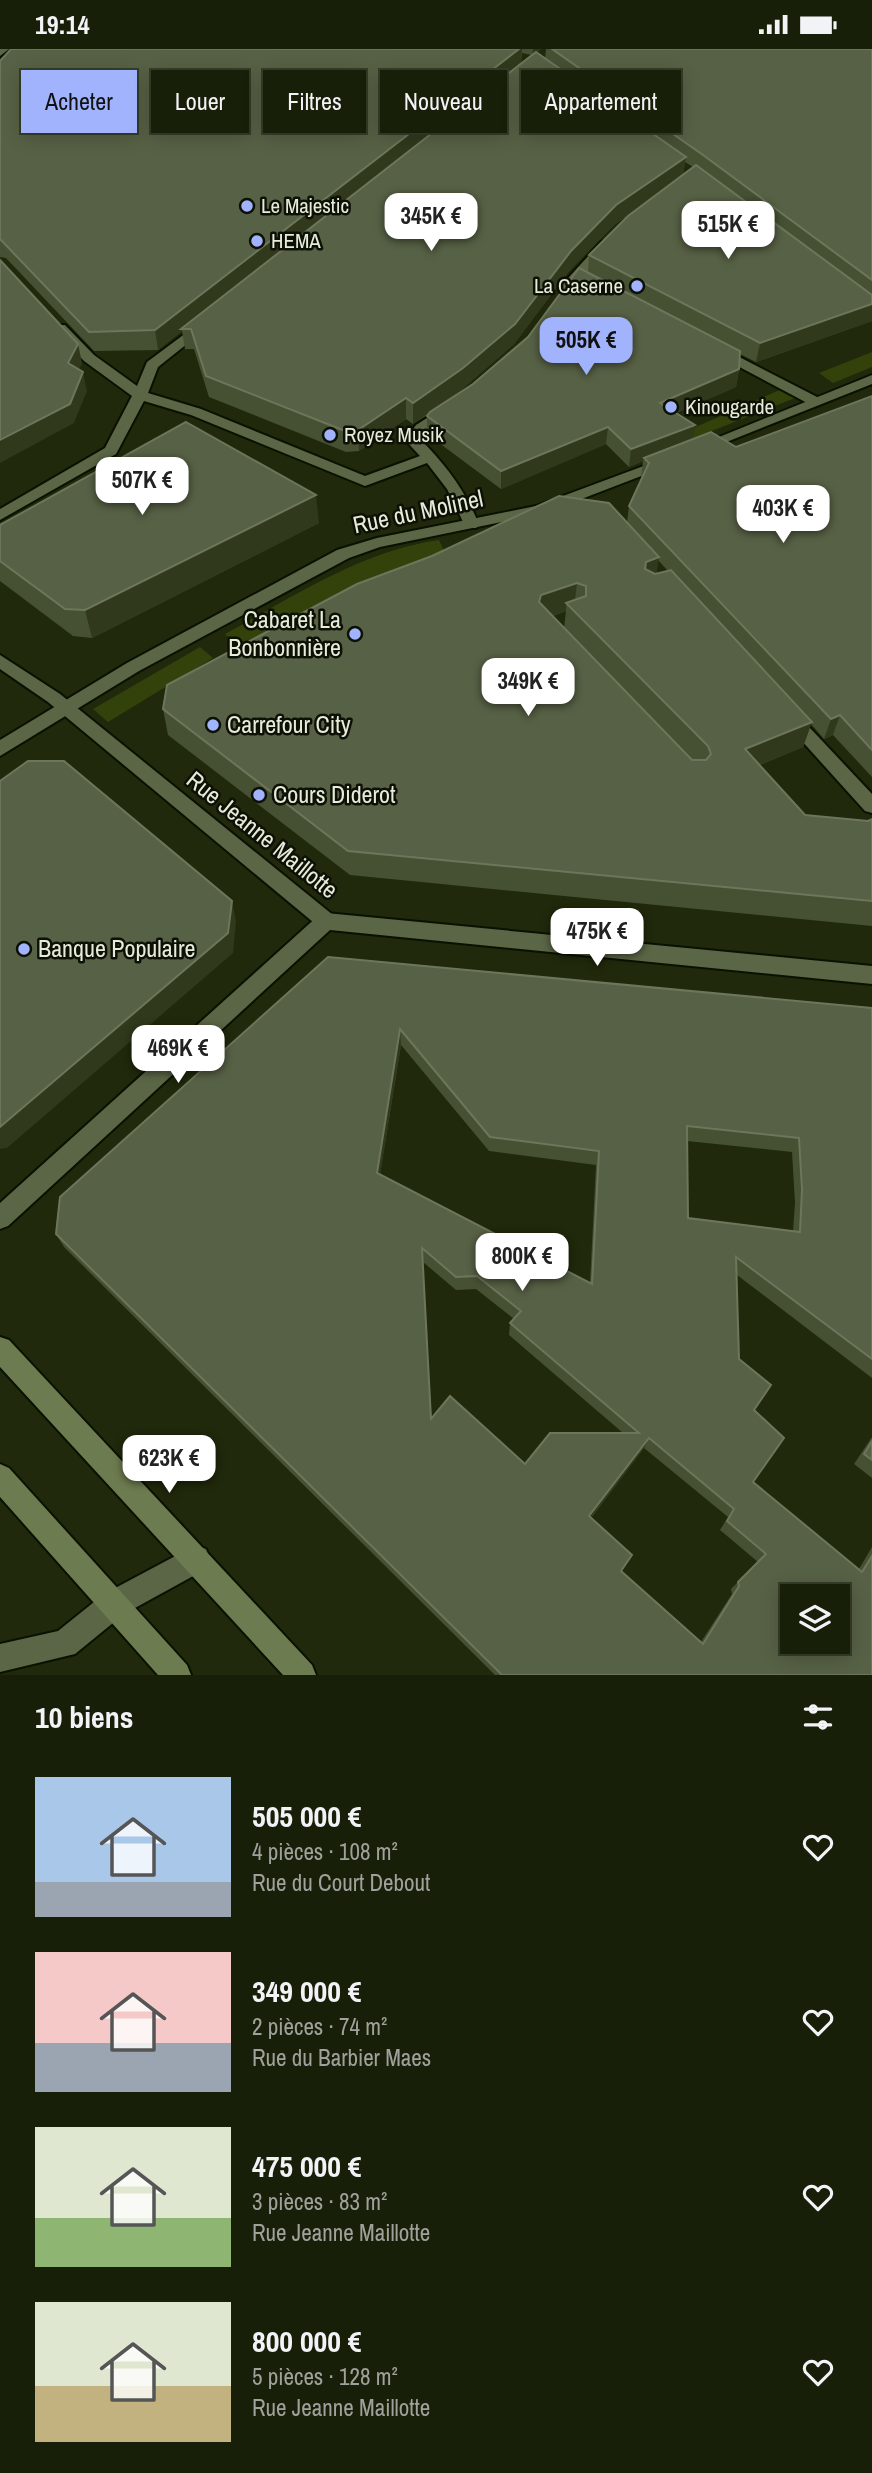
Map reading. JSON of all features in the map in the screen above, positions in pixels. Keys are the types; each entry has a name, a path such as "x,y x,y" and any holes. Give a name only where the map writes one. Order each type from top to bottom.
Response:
{"main road":[{"path":"0,1349 302,1675"},
{"path":"0,1477 177,1675"}],"street":[{"path":"0,54 4,49"},
{"path":"560,297 581,279 611,239"},
{"path":"0,515 111,450 140,395 152,365 217,313"},
{"path":"53,320 89,358 140,395 196,412 365,481 430,457"},
{"path":"705,344 816,402"},
{"name":"Rue du Molinel","path":"0,749 173,645 343,554 377,543 540,510 872,379"},
{"path":"460,401 421,428 412,440 430,457 461,498 471,525"},
{"path":"585,494 599,509"},
{"name":"Rue Jeanne Maillotte","path":"0,661 66,708 326,921 872,975"},
{"path":"780,706 872,806"},
{"path":"0,1218 326,921"},
{"path":"0,1658 65,1644 114,1604 196,1559"}],"green space":[{"path":"872,352 872,367 833,383 819,373"},
{"path":"782,389 795,398 649,456 643,450"},
{"path":"439,540 445,553 239,646 225,634 355,565 382,554"},
{"path":"200,647 213,658 108,722 93,709"}],"building":[{"path":"11,49 519,49 492,70 380,70 380,133 410,133 155,330 89,332 0,239 0,61"},
{"path":"552,49 872,49 872,280 672,133 681,133 681,70 582,70"},
{"path":"536,52 562,70 521,70 521,133 652,133 686,157 616,205 571,251 515,324 463,368 413,403 406,398 358,430 345,431 206,376 191,329 181,329 432,133 507,133 507,75"},
{"path":"696,165 872,295 872,304 760,343 589,255 628,216"},
{"path":"0,260 78,344 68,363 83,372 70,404 0,440"},
{"path":"579,268 740,351 739,369 660,403 695,425 631,449 608,427 501,471 427,416 473,384 528,337"},
{"path":"872,396 872,750 840,715 831,719 629,506 649,463 644,458 711,432 736,447"},
{"path":"186,422 316,495 85,610 65,609 0,561 0,525"},
{"path":"559,496 609,503 659,557 646,562 645,569 655,574 671,570 812,722 745,749 805,815 868,821 872,819 872,901 348,851 163,709 167,685 357,584 432,556","holes":["577,583 586,586 586,596 566,603 708,746 711,754 706,760 692,760 539,602 541,595"]},
{"path":"28,761 64,761 232,901 228,933 0,1127 0,781"},
{"path":"328,957 872,1008 872,1359 736,1257 739,1359 771,1385 754,1410 784,1438 753,1482 862,1572 872,1556 872,1675 502,1675 56,1234 60,1197","holes":["400,1029 490,1137 599,1151 592,1284 377,1173","687,1126 799,1138 802,1189 800,1232 688,1218","422,1248 456,1277 477,1276 521,1311 510,1323 639,1433 550,1433 525,1464 450,1396 431,1419","649,1438 734,1509 727,1521 766,1554 738,1582 739,1586 703,1644 621,1571 632,1555 589,1516"]},
{"path":"872,1441 872,1460 864,1454"}],"place":[{"name":"Le Majestic","path":"247,206"},
{"name":"HEMA","path":"257,241"},
{"name":"La Caserne","path":"637,286"},
{"name":"Kinougarde","path":"671,407"},
{"name":"Royez Musik","path":"330,435"},
{"name":"Cabaret La Bonbonnière","path":"355,634"},
{"name":"Carrefour City","path":"213,725"},
{"name":"Cours Diderot","path":"259,795"},
{"name":"Banque Populaire","path":"24,949"}]}
